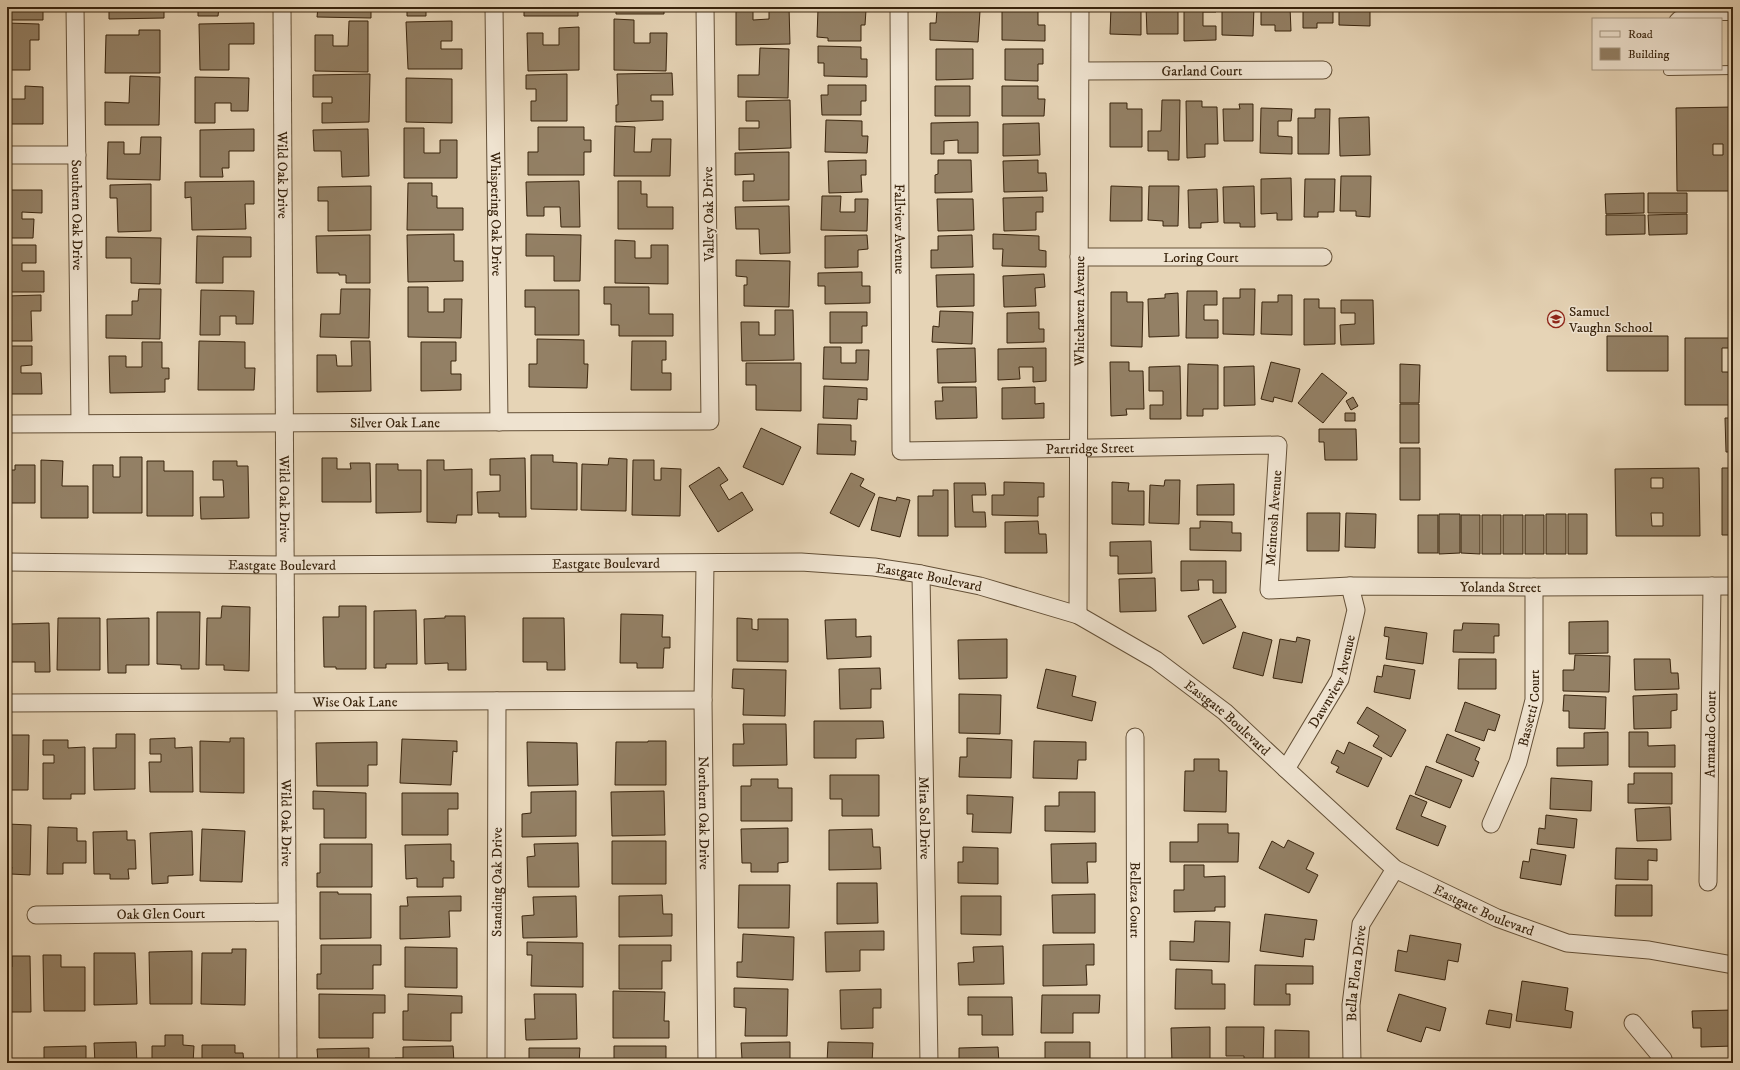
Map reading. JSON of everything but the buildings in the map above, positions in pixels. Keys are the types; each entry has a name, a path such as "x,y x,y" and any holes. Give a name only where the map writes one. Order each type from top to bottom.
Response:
{"street":[{"name":"Southern Oak Drive","path":"75,7 80,423"},
{"name":"Wild Oak Drive","path":"282,7 288,1063"},
{"name":"Whispering Oak Drive","path":"494,7 499,422"},
{"name":"Valley Oak Drive","path":"706,7 710,421"},
{"name":"Fallview Avenue","path":"899,7 902,451"},
{"name":"Whitehaven Avenue","path":"1078,615 1081,71 1080,7"},
{"name":"Garland Court","path":"1081,71 1323,70"},
{"path":"7,155 77,155"},
{"name":"Loring Court","path":"1079,257 1323,258"},
{"name":"Silver Oak Lane","path":"7,424 710,421"},
{"name":"Partridge Street","path":"902,451 1278,445"},
{"name":"Mcintosh Avenue","path":"1269,590 1278,445"},
{"name":"Eastgate Boulevard","path":"9,563 286,565 830,564 874,567 921,574 980,586 1078,615 1156,660 1225,712 1395,869 1497,918 1567,943 1649,950 1733,965"},
{"name":"Northern Oak Drive","path":"705,564 703,700 707,1063"},
{"name":"Mira Sol Drive","path":"921,574 929,1063"},
{"name":"Yolanda Street","path":"1269,590 1350,586 1733,586"},
{"name":"Dawnview Avenue","path":"1286,769 1340,679 1356,610 1350,586"},
{"name":"Armando Court","path":"1708,882 1712,586"},
{"name":"Bassetti Court","path":"1491,824 1518,762 1534,700 1534,587"},
{"name":"Wise Oak Lane","path":"7,703 703,700"},
{"name":"Standing Oak Drive","path":"496,1063 497,701"},
{"name":"Belleza Court","path":"1135,737 1136,1063"},
{"name":"Bella Flora Drive","path":"1352,1063 1351,1005 1361,924 1395,869"},
{"name":"Oak Glen Court","path":"36,915 286,912"},
{"path":"1633,1023 1663,1059 1664,1063"}],"lane":[{"path":"1675,18 1677,16 1733,16"},
{"path":"1668,70 1733,70"}],"place":[{"name":"Samuel Vaughn School","path":"1556,319"}]}
